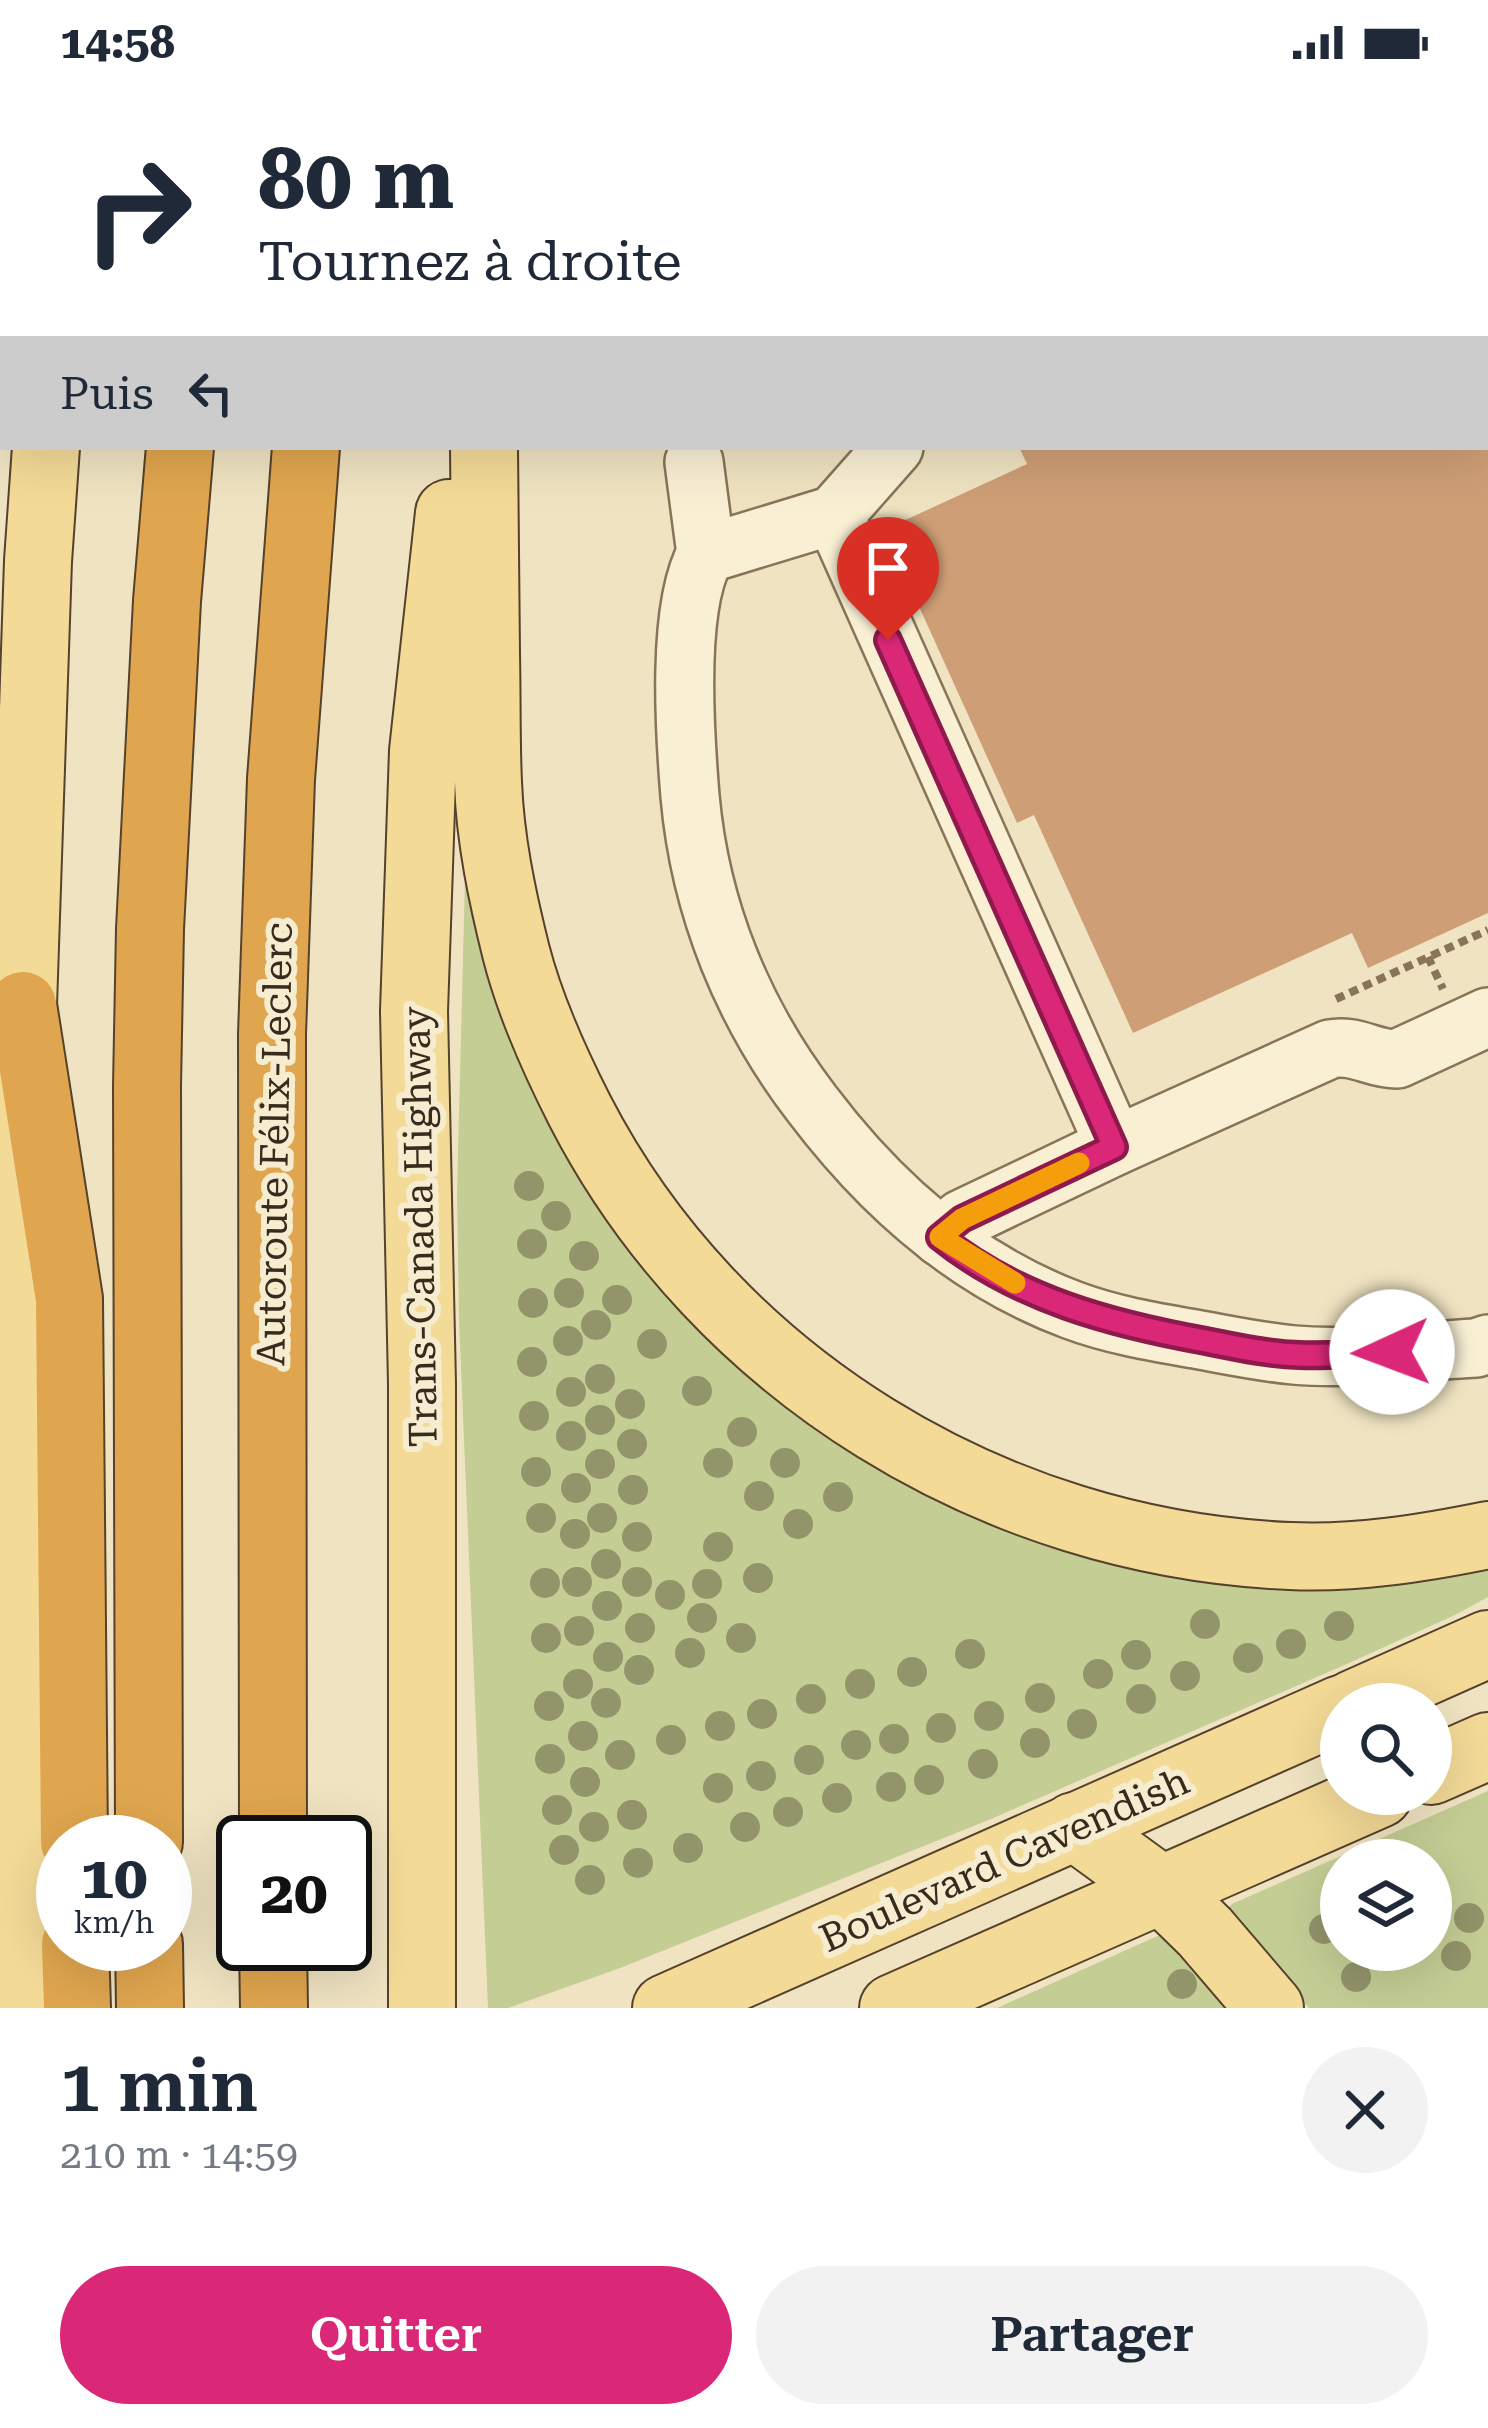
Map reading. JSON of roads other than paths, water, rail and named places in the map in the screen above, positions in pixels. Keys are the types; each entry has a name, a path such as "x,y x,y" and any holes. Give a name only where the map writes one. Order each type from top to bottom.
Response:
{"highway":[{"path":"148,1815 150,951 167,601 180,450"},
{"name":"Autoroute Félix-Leclerc","path":"273,1815 272,1034 283,756 306,450"},
{"path":"23,1005 69,1299 74,1815"},
{"path":"75,1971 76,2008"},
{"path":"149,1971 150,2008"},
{"path":"273,1971 274,2008"}],"main road":[{"path":"15,2008 13,1504 23,1005 46,450"},
{"name":"Trans-Canada Highway","path":"422,2008 422,1384 414,1011 423,752 456,450"},
{"path":"484,450 488,784 497,866 517,956 560,1073 591,1132 662,1239 708,1293 795,1372 902,1446 1008,1497 1069,1518 1184,1546 1293,1557 1425,1547 1488,1535"},
{"path":"1400,1683 1488,1644"},
{"name":"Boulevard Cavendish","path":"666,2008 1320,1718"},
{"path":"1452,1762 1488,1746"},
{"path":"893,2008 1332,1815"},
{"path":"1074,1826 1162,1890 1270,2008"}],"lane":[{"path":"706,554 833,515 891,450"},
{"path":"694,462 706,554 690,596 686,753 702,881 734,974 755,1016 791,1076 870,1176 940,1237 990,1270 1072,1310 1126,1327 1297,1355 1488,1345"},
{"path":"833,515 1114,1147"},
{"path":"940,1237 962,1219 1330,1049 1356,1047 1384,1059 1397,1059 1470,1012"}]}
